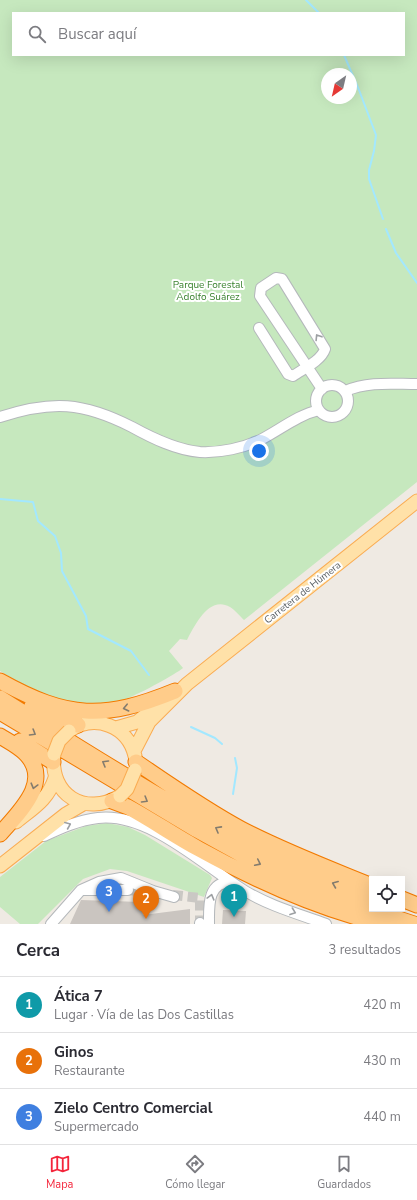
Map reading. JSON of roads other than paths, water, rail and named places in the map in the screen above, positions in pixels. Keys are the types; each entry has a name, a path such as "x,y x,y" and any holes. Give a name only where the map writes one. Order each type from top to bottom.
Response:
{"highway":[{"path":"0,681 40,702 87,712 120,710 150,701 181,687"},
{"path":"0,686 74,728"},
{"path":"0,698 96,758 255,849 302,870 369,896"},
{"path":"0,712 197,830 255,862 306,885 414,924"},
{"path":"0,729 53,758"},
{"path":"0,736 26,754 34,765 36,778 34,790 28,800 0,835"},
{"path":"135,761 195,803 242,829 302,857 369,885"},
{"path":"116,799 321,919 382,924"},
{"path":"405,900 417,905"},
{"path":"405,908 417,912"}],"main road":[{"name":"Carretera de Húmera","path":"116,728 140,720 417,501"},
{"name":"Carretera de Húmera","path":"135,761 149,722 181,687"},
{"path":"0,835 46,798 51,791 55,778 53,758 59,741 74,728 100,723 116,728 126,738 135,761 127,789 116,799 102,804 83,804 66,794 55,778"},
{"path":"0,866 66,814 83,804"}],"street":[{"path":"259,328 288,374 293,376 307,366 323,355 325,349 282,279 276,278 261,288 260,296 307,366 322,389"},
{"path":"345,391 357,386 382,383 417,384"},
{"path":"334,385 345,391 349,403 346,410 341,415 333,418 325,416 319,410 316,399 322,389 334,385"},
{"path":"0,417 38,407 71,405 111,417 170,445 200,452 229,450 261,439 306,413 319,410"},
{"path":"33,841 75,822 98,818 120,818 138,824 164,837 259,899 321,919 363,924"},
{"path":"51,924 81,890 99,882 121,878 153,891 174,897"},
{"path":"203,924 212,890 218,885 231,882"},
{"path":"81,890 128,890"}],"waterway":[{"path":"306,0 318,12"},
{"path":"344,56 376,135 369,170 369,179 383,219"},
{"path":"386,229 396,253 417,283"},
{"path":"0,499 33,502 38,521 55,536 61,553 62,571 86,616 88,629 131,651 149,675"},
{"path":"191,727 215,738 222,744"},
{"path":"233,794 237,768 235,758"}],"tunnel":[{"path":"128,890 200,898 200,923"}],"place":[{"name":"Zielo Centro Comercial","path":"109,912"},
{"name":"Ática 7","path":"234,917"},
{"name":"Ginos","path":"146,919"}],"park label":[{"name":"Parque Forestal Adolfo Suárez","path":"208,290"}]}
